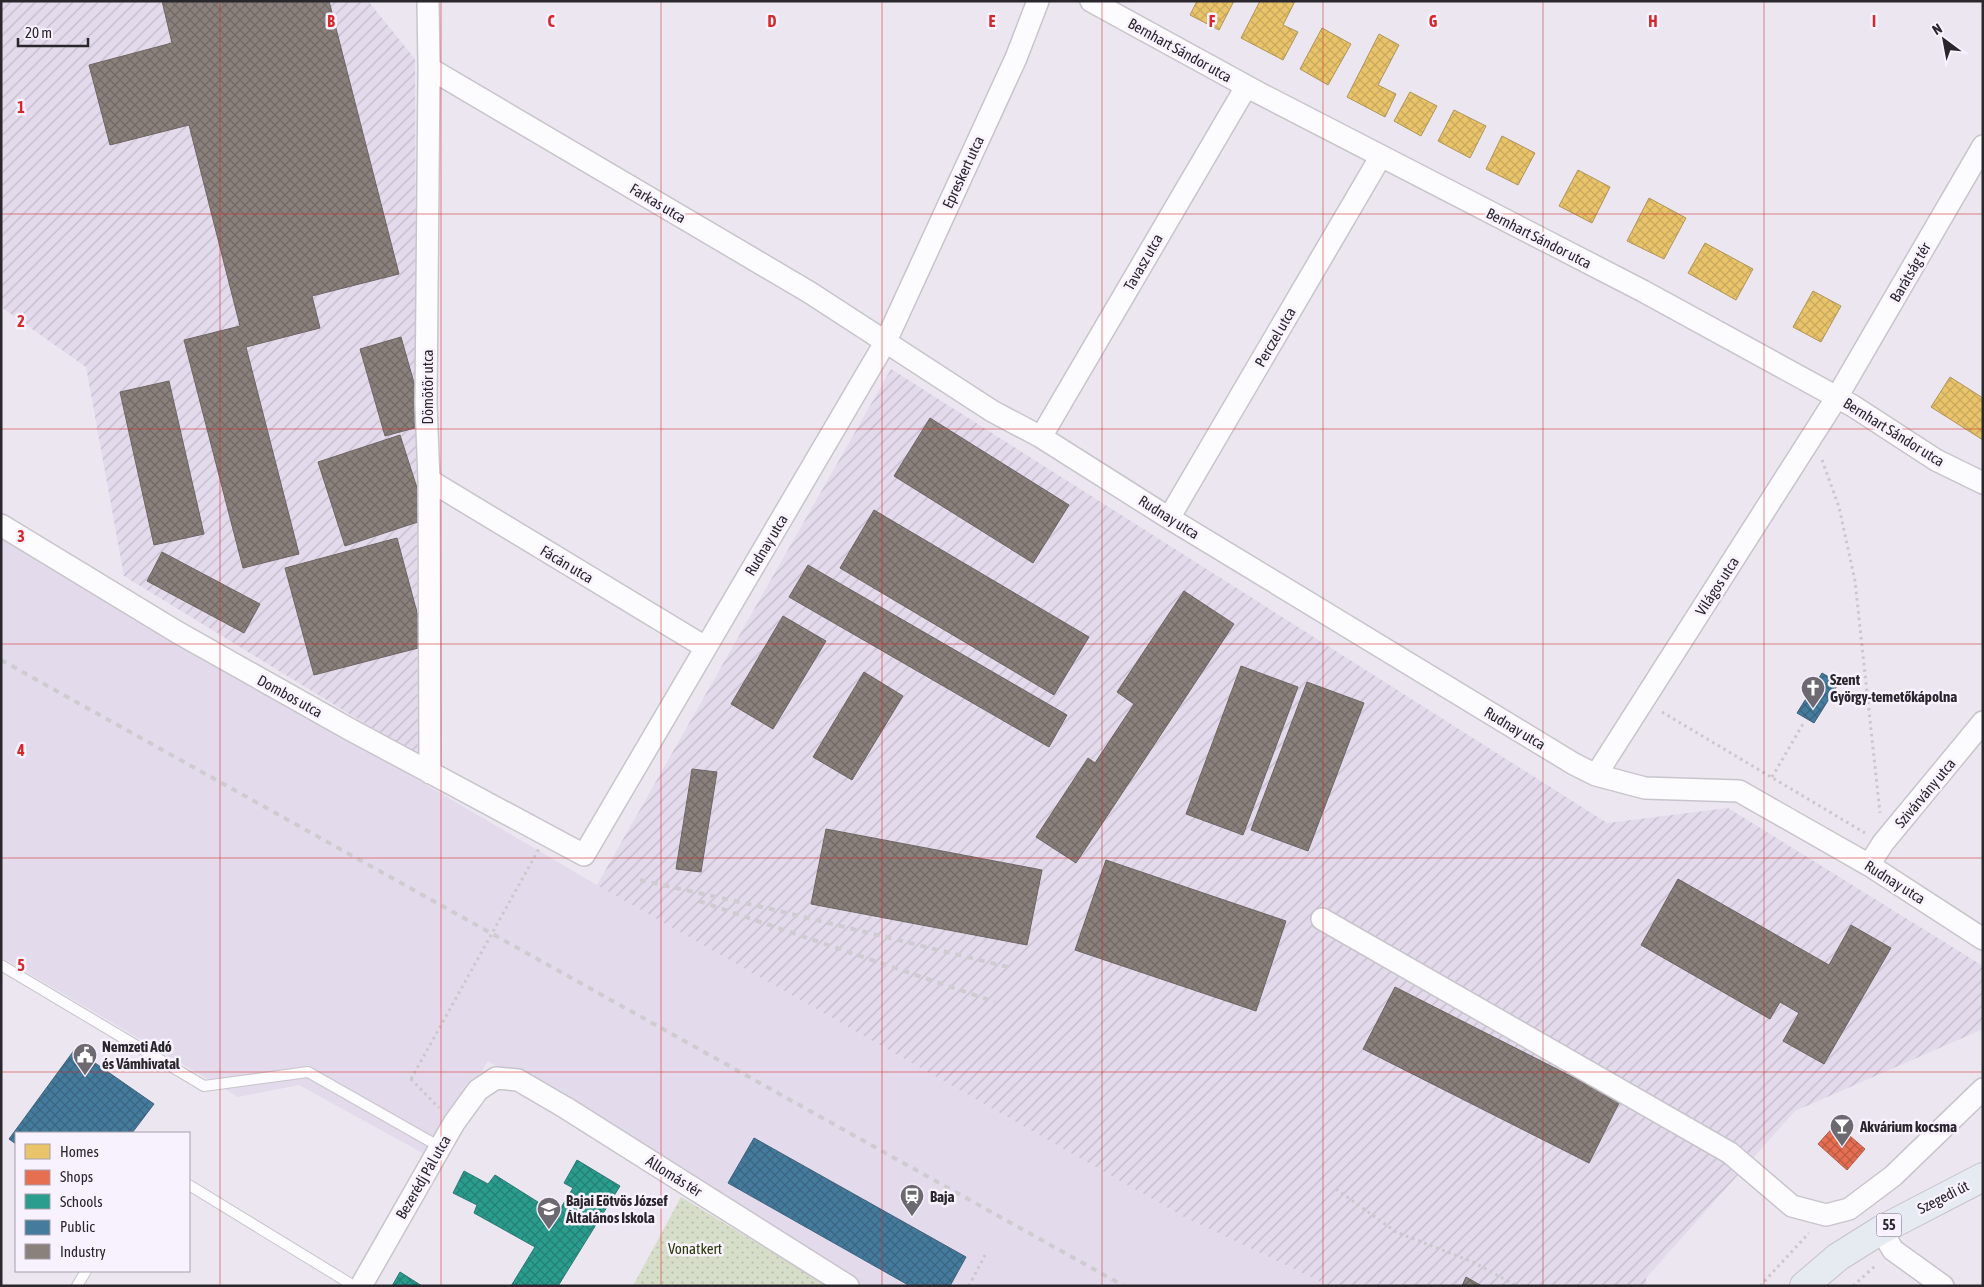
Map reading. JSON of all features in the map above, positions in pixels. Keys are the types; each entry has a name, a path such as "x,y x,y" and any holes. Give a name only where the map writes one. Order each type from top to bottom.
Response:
{"main road":[{"name":"Szegedi út","path":"1804,1286 1838,1257 1880,1230 1983,1177"}],"street":[{"name":"Dömötör utca","path":"428,1 426,404 429,480 430,773"},
{"name":"Epreskert utca","path":"886,341 1016,58 1038,1"},
{"name":"Bernhart Sándor utca","path":"1091,1 1246,86 1643,291 1837,397 1936,460 1983,484"},
{"name":"Farkas utca","path":"429,68 809,292 886,341"},
{"name":"Tavasz utca","path":"1041,437 1246,86"},
{"name":"Barátság tér","path":"1837,397 1983,146"},
{"name":"Perczel utca","path":"1169,518 1381,156"},
{"name":"Rudnay utca","path":"584,855 886,341 992,411 1041,437 1169,518 1574,764 1596,775 1645,788 1739,791 1869,865 1983,939"},
{"name":"Világos utca","path":"1596,775 1837,397"},
{"name":"Fácán utca","path":"429,480 705,648"},
{"name":"Dombos utca","path":"1,525 177,632 430,773 584,855"},
{"name":"Szivárvány utca","path":"1869,865 1883,843 1983,722"},
{"path":"1322,918 1730,1153 1792,1206 1826,1215 1850,1209 1893,1176 1983,1089"},
{"name":"Bezerédj Pál utca","path":"361,1286 454,1123 478,1090 496,1078"},
{"name":"Állomás tér","path":"496,1078 518,1080 566,1108 848,1286"},
{"path":"1880,1230 1892,1250 1943,1286"}],"lane":[{"path":"1,965 204,1086 308,1072 440,1147"},
{"path":"190,1186 354,1286"},
{"path":"77,1286 85,1272"}],"path":[{"path":"1814,435 1839,507 1855,581 1883,843"},
{"path":"1643,701 1883,843"},
{"path":"1772,778 1804,724"},
{"path":"454,1123 411,1079 540,847"},
{"path":"1336,1189 1396,1232 1473,1262 1517,1286"},
{"path":"1760,1286 1826,1215"},
{"path":"969,1286 985,1255"}],"shaded area":[{"path":"1,1 368,1 415,59 418,756 124,576 86,367 1,307"},
{"path":"891,369 1607,823 1728,808 1983,966 1983,1029 1795,1111 1646,1278 1646,1286 1330,1286 1184,1217 597,885"},
{"path":"1,538 108,603 597,885 1184,1217 1330,1286 860,1286 488,1061 428,1156 299,1085 238,1097 1,957"}],"green space":[{"name":"Vonatkert","path":"681,1197 828,1286 633,1286"}],"building: Homes":[{"path":"1197,1 1234,1 1219,30 1190,15"},
{"path":"1260,1 1295,1 1283,25 1298,32 1283,60 1241,38"},
{"path":"1322,28 1351,44 1328,85 1300,69"},
{"path":"1379,34 1399,45 1378,85 1396,94 1385,117 1347,97"},
{"path":"1410,92 1437,106 1421,136 1394,121"},
{"path":"1454,110 1486,126 1470,158 1438,141"},
{"path":"1502,136 1535,153 1518,185 1486,169"},
{"path":"1578,170 1610,187 1592,223 1559,206"},
{"path":"1649,198 1686,218 1664,259 1627,241"},
{"path":"1705,243 1753,269 1736,300 1688,273"},
{"path":"1813,291 1841,306 1821,342 1793,327"},
{"path":"1950,377 1983,398 1983,440 1931,407"}],"building: Shops":[{"name":"Akvárium kocsma","path":"1836,1124 1865,1149 1847,1170 1818,1144"}],"building: Schools":[{"name":"Bajai Eötvös József Általános Iskola","path":"577,1160 620,1186 558,1286 511,1286 535,1247 474,1213 477,1205 453,1193 464,1171 488,1184 495,1175 557,1214 573,1188 564,1183"},
{"path":"400,1272 422,1286 392,1286"}],"building: Public":[{"name":"Szent György-temetőkápolna","path":"1822,673 1839,683 1814,723 1797,713"},
{"name":"Nemzeti Adó és Vámhivatal","path":"75,1049 154,1104 133,1132 15,1132 15,1143 9,1139"},
{"path":"754,1138 966,1257 950,1286 910,1286 728,1183"}],"building: Industry":[{"path":"162,1 329,1 399,274 312,296 320,328 246,347 299,554 243,568 184,340 240,326 189,125 110,145 89,65 172,43"},
{"path":"401,337 426,425 385,436 360,349"},
{"path":"169,381 204,534 154,545 120,392"},
{"path":"930,418 1069,505 1033,563 894,476"},
{"path":"400,435 427,519 345,546 318,462"},
{"path":"874,510 1089,637 1054,695 840,568"},
{"path":"397,538 426,646 314,675 285,568"},
{"path":"162,552 260,604 244,633 147,581"},
{"path":"808,565 1067,715 1049,747 789,597"},
{"path":"1184,591 1234,624 1076,863 1036,837 1088,758 1095,763 1134,704 1117,692"},
{"path":"783,616 826,641 773,729 731,704"},
{"path":"1241,666 1298,687 1243,835 1186,814"},
{"path":"864,672 903,696 852,780 813,757"},
{"path":"1307,682 1364,703 1308,851 1251,830"},
{"path":"692,769 717,772 701,872 676,869"},
{"path":"826,829 1042,870 1027,945 811,904"},
{"path":"1106,860 1286,921 1256,1011 1075,950"},
{"path":"1678,879 1829,965 1851,925 1891,948 1824,1064 1783,1041 1799,1013 1780,1002 1770,1019 1641,945"},
{"path":"1395,987 1620,1101 1589,1163 1363,1049"},
{"path":"1466,1277 1482,1286 1462,1286"}],"railway":[{"path":"1,660 1124,1286"},
{"path":"640,880 771,909 1012,968"},
{"path":"699,901 995,1002"}],"place":[{"name":"Szent György-temetőkápolna","path":"1813,709"},
{"name":"Nemzeti Adó és Vámhivatal","path":"85,1076"},
{"name":"Akvárium kocsma","path":"1842,1147"},
{"name":"Baja","path":"912,1217"},
{"name":"Bajai Eötvös József Általános Iskola","path":"549,1230"}]}
